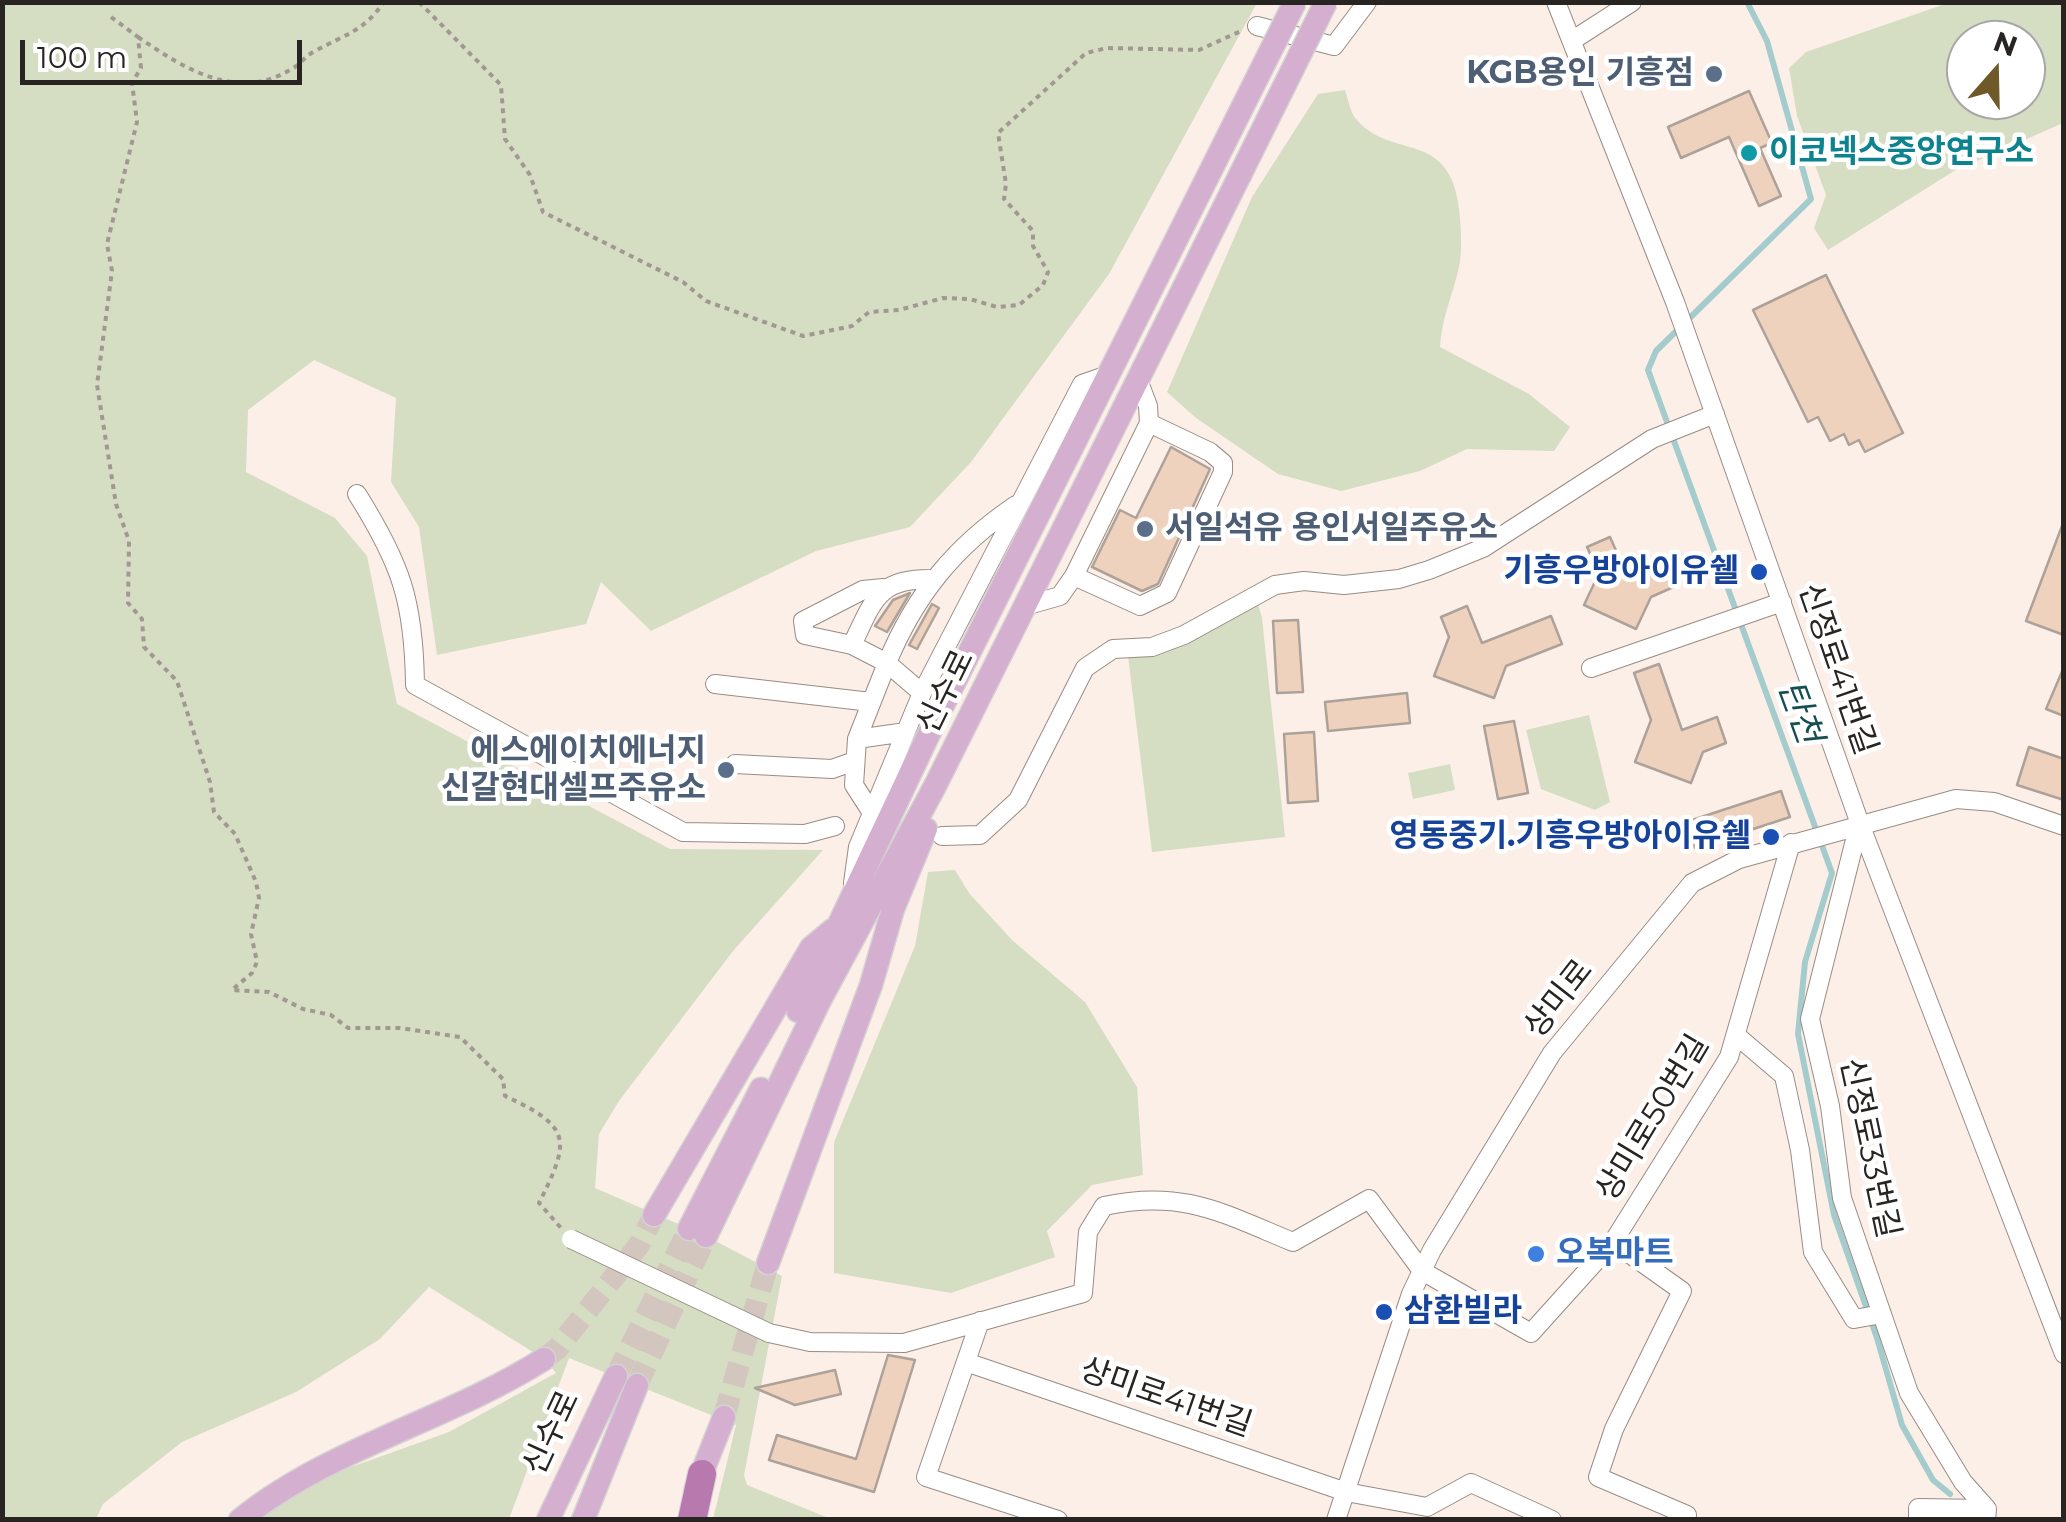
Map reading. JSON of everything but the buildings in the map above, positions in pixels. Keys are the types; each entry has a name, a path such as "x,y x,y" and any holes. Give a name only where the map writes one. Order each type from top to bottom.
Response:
{"highway":[{"path":"692,1520 702,1474"}],"main road":[{"name":"신수로","path":"1295,2 934,721 698,1232 935,786 1326,2"},
{"path":"768,1263 871,984 893,909 926,832 935,786"},
{"path":"654,1216 810,948 846,913"},
{"path":"240,1520 328,1466 504,1384 544,1359"},
{"name":"신수로","path":"548,1520 626,1380 583,1520"},
{"path":"684,1520 724,1417"}],"street":[{"path":"1257,26 1334,46 1367,2"},
{"name":"신정로41번길","path":"1556,2 1695,357 1860,824 2064,1354"},
{"path":"1573,40 1632,2"},
{"path":"846,913 858,846 922,693 1082,384 1108,375"},
{"path":"1024,606 1060,596 1074,576 1148,424 1148,406 1138,377"},
{"path":"942,836 980,836 1018,800 1085,668 1114,649 1152,646 1184,636 1275,584 1304,581 1344,585 1399,579 1428,570 1483,548 1652,438 1715,414"},
{"path":"1074,576 1140,606 1167,593 1223,472 1223,463 1210,452 1148,424"},
{"path":"356,494 390,547 407,590 416,685 683,832 805,834 835,826"},
{"path":"872,813 854,785 852,762 857,738 888,663 944,562 1021,502"},
{"path":"922,693 888,663 852,645 805,636 800,626 810,614 863,590 884,588 903,579 934,579"},
{"path":"852,645 884,588"},
{"path":"1591,668 1782,602"},
{"path":"715,684 871,702"},
{"path":"857,738 906,732"},
{"path":"735,764 832,768 852,762"},
{"name":"상미로","path":"1336,1520 1422,1271 1552,1053 1692,883 1738,859 1956,798 1994,802 2064,826"},
{"name":"신정로33번길","path":"1860,824 1810,1020 1830,1106 1842,1198 1909,1394 1987,1514"},
{"name":"상미로50번길","path":"1422,1271 1531,1333 1613,1242 1729,1057 1791,843"},
{"path":"1737,1036 1784,1076 1800,1150 1813,1252 1854,1320 1882,1314"},
{"path":"571,1239 769,1333 810,1342 904,1343 1083,1293 1088,1232 1104,1206 1148,1196 1210,1208 1294,1242 1370,1198 1422,1271"},
{"path":"1613,1242 1682,1291 1614,1429 1598,1477 1687,1515 1685,1520"},
{"path":"980,1321 926,1476 1058,1520"},
{"name":"상미로41번길","path":"966,1362 1346,1492 1427,1507 1471,1482 1552,1520"},
{"path":"1918,1520 1918,1508 1987,1514"}],"path":[{"path":"111,17 182,65 220,82 240,84 290,70 307,54 370,24 384,2"},
{"path":"418,2 501,85 505,139 530,175 543,212 683,282 706,301 740,309 803,336 852,326 868,312 899,310 943,298 970,299 998,307 1018,305 1043,285 1048,272 1034,246 1033,231 1004,199 1006,184 998,133 1014,114 1086,53 1107,48 1199,50 1257,26"},
{"path":"138,37 141,68 132,83 137,122 107,244 112,271 97,385 116,504 129,541 128,604 142,619 144,647 177,681 210,782 214,812 235,834 260,898 251,934 257,962 232,990 268,992 303,1009 330,1015 348,1028 437,1032 460,1037 475,1048 502,1079 505,1096 550,1120 557,1129 562,1154 539,1203 571,1239"}],"green space":[{"path":"1951,2 2063,3 2063,123 1954,171 1828,250 1814,228 1826,195 1797,116 1789,68 1806,52"},
{"path":"3,3 1257,3 1109,274 971,462 910,527 816,551 651,631 601,582 586,624 437,655 419,527 391,482 396,398 314,360 248,410 246,472 335,518 367,556 397,704 670,849 823,850 733,951 619,1101 599,1134 595,1188 706,1236 782,1276 744,1475 747,1485 831,1519 713,1519 736,1425 569,1358 509,1519 245,1519 340,1471 449,1432 556,1373 544,1359 429,1287 380,1339 296,1392 182,1442 103,1504 96,1519 3,1520"},
{"path":"1345,90 1354,116 1370,132 1432,156 1444,167 1459,209 1461,249 1440,347 1529,394 1570,427 1554,451 1467,449 1420,471 1341,491 1278,474 1196,418 1167,392 1252,197 1318,94"},
{"path":"1255,594 1262,618 1285,837 1152,852 1127,648 1152,647"},
{"path":"1589,715 1610,802 1595,810 1541,789 1526,730"},
{"path":"1450,764 1455,790 1413,799 1408,773"},
{"path":"955,870 969,893 1012,940 1085,1002 1137,1087 1143,1175 1092,1185 1047,1231 1055,1257 951,1293 834,1273 834,1142 915,946 928,872"}],"waterway":[{"name":"탄천","path":"1747,2 1767,41 1811,199 1656,351 1648,370 1832,873 1805,962 1798,1034 1834,1215 1877,1338 1902,1425 1933,1480 1950,1494"}],"tunnel":[{"path":"544,1359 558,1348 639,1245 654,1215"},
{"path":"616,1376 689,1229"},
{"path":"637,1385 706,1236"},
{"path":"724,1417 768,1263"}],"place":[{"name":"KGB용인 기흥점","path":"1714,74"},
{"name":"이코넥스중앙연구소","path":"1749,153"},
{"name":"서일석유 용인서일주유소","path":"1145,529"},
{"name":"기흥우방아이유쉘","path":"1759,572"},
{"name":"에스에이치에너지 신갈현대셀프주유소","path":"726,770"},
{"name":"영동중기.기흥우방아이유쉘","path":"1771,837"},
{"name":"오복마트","path":"1536,1254"},
{"name":"삼환빌라","path":"1384,1312"}]}
